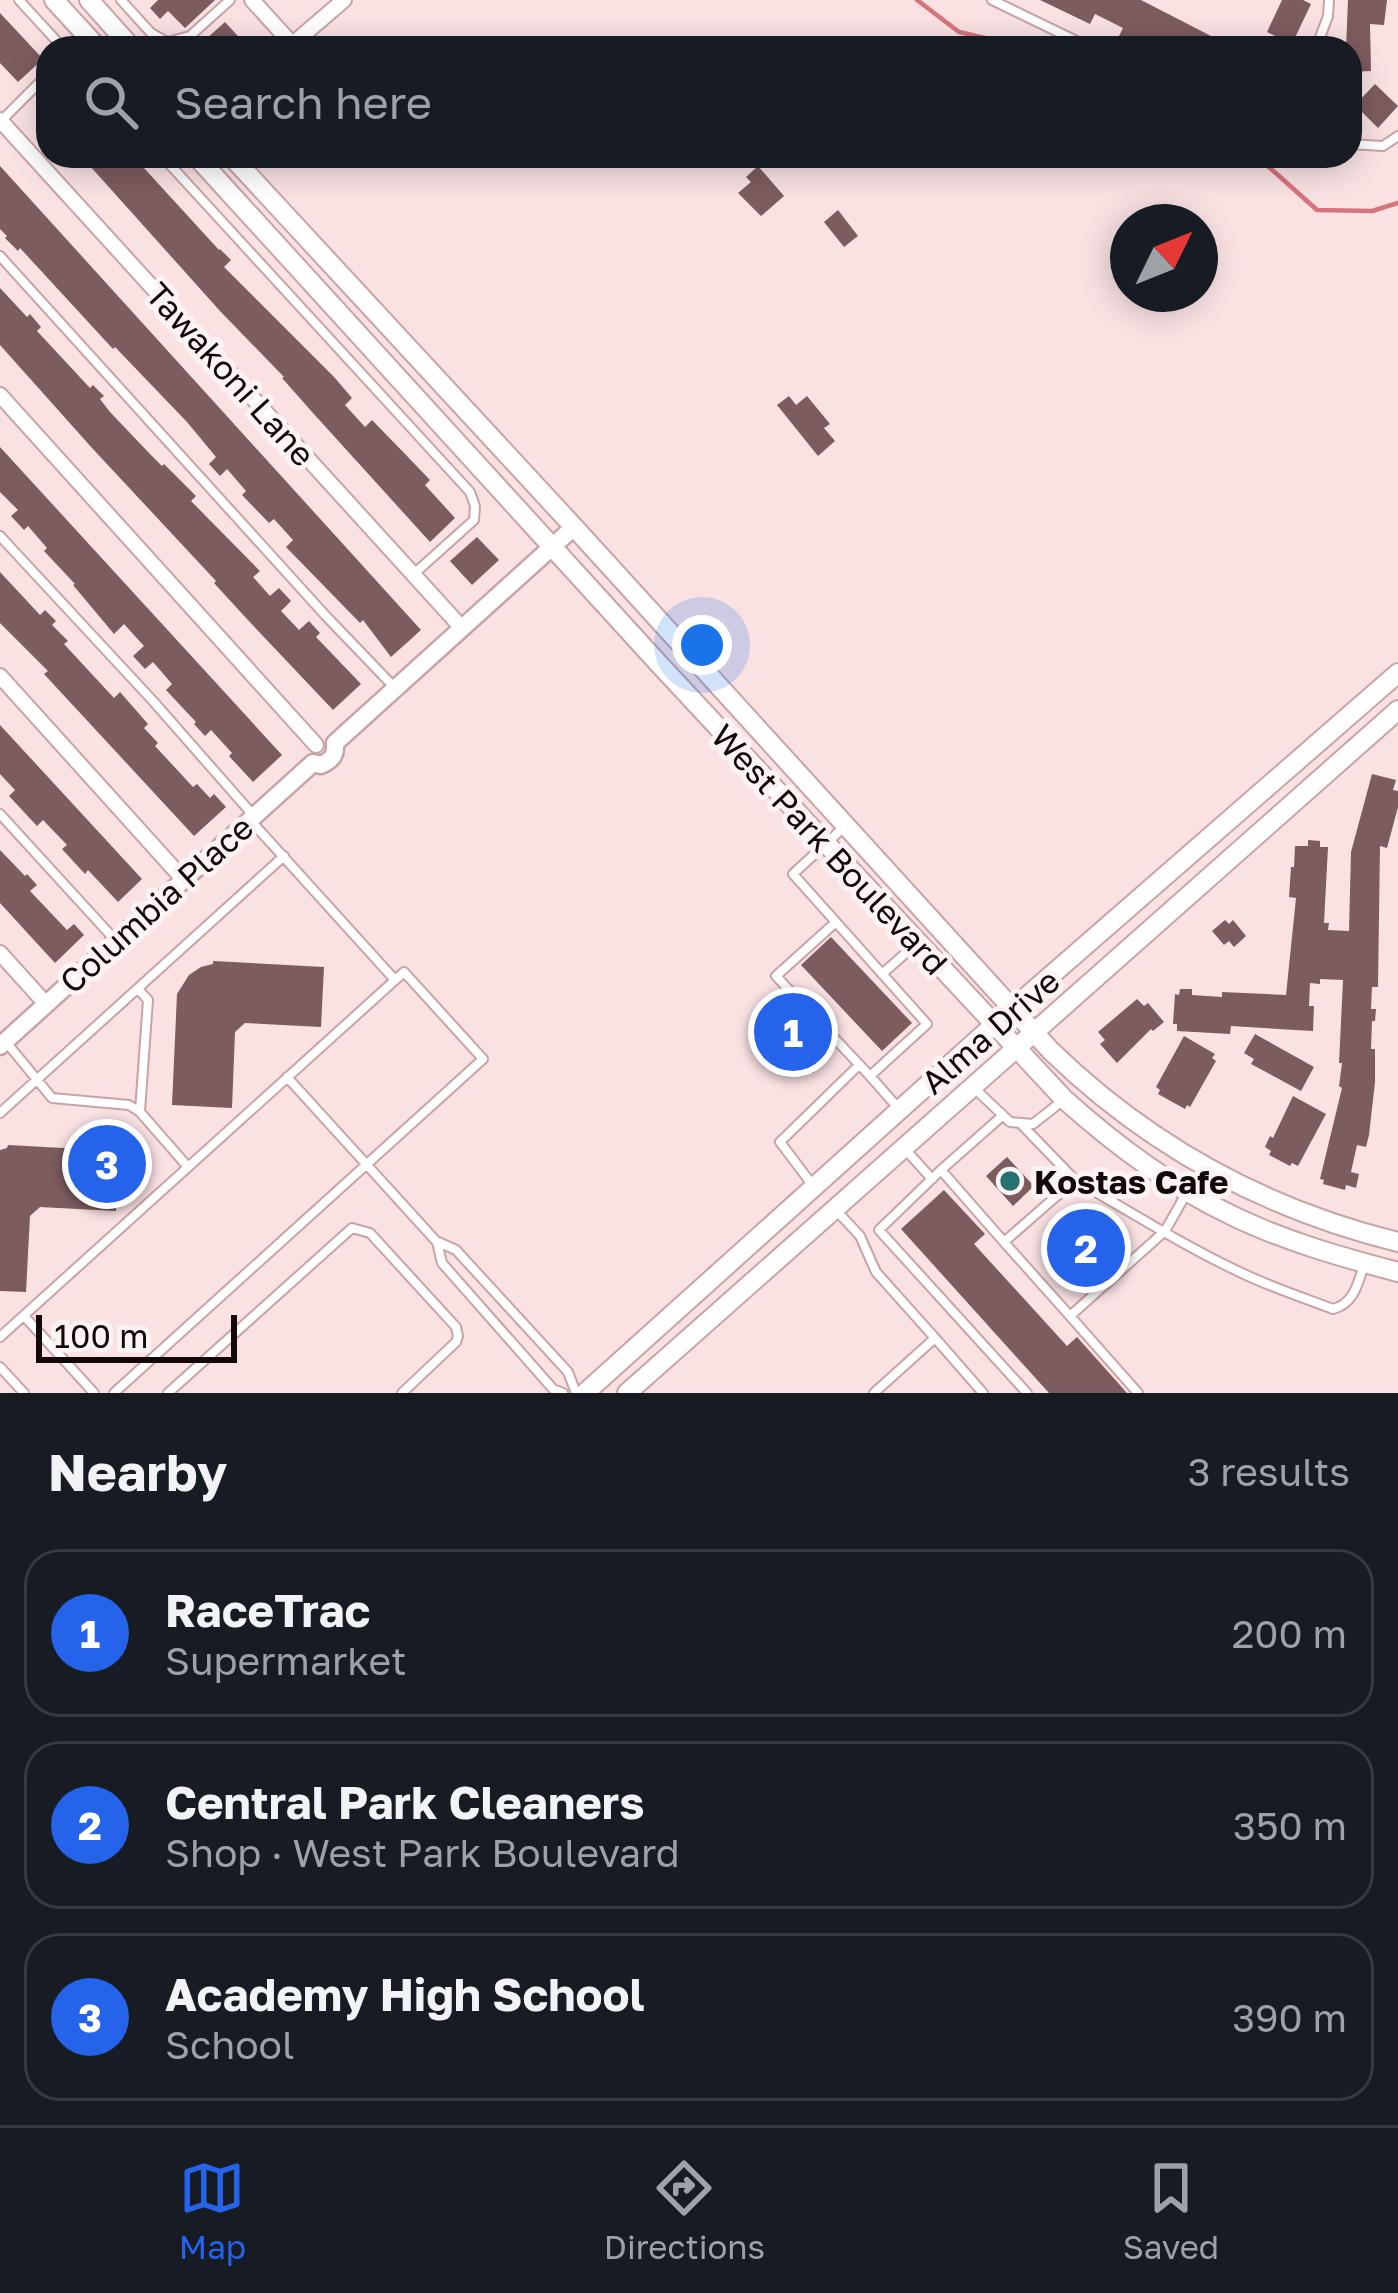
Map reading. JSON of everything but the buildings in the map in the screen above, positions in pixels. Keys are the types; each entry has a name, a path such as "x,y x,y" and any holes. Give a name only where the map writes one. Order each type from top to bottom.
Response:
{"main road":[{"path":"54,0 87,36"},
{"path":"89,0 121,36"},
{"name":"West Park Boulevard","path":"207,168 1064,1099 1121,1147 1231,1215 1286,1238 1398,1272"},
{"name":"West Park Boulevard","path":"242,168 1089,1088 1183,1153 1278,1204 1398,1242"},
{"name":"Alma Drive","path":"585,1393 994,1025 1398,674"},
{"name":"Alma Drive","path":"627,1393 1398,710"},
{"path":"1245,807 1265,828"},
{"path":"814,1187 834,1208"},
{"path":"1365,1263 1375,1236"}],"street":[{"path":"252,0 282,36"},
{"path":"302,36 344,0"},
{"name":"Tawakoni Lane","path":"0,121 36,160"},
{"name":"Tawakoni Lane","path":"43,168 462,628"},
{"path":"0,395 321,750"},
{"name":"Columbia Place","path":"3,1043 321,750 574,527"},
{"path":"0,676 184,880"},
{"path":"0,953 46,1004"}],"lane":[{"path":"20,0 52,36"},
{"path":"121,0 156,36"},
{"path":"190,36 230,0"},
{"path":"992,0 1066,36"},
{"path":"1320,36 1329,0"},
{"path":"0,121 36,86"},
{"path":"1362,145 1383,146 1398,136"},
{"path":"173,168 470,492 474,520 413,574"},
{"path":"0,256 395,688"},
{"path":"0,536 153,701 395,980"},
{"path":"0,814 116,941"},
{"path":"845,826 793,874 927,1024 870,1076"},
{"path":"0,1113 284,856"},
{"path":"836,922 776,976 900,1110"},
{"path":"882,974 917,943"},
{"path":"0,1337 404,972 483,1059 114,1393"},
{"path":"137,988 148,1000 140,1112"},
{"path":"3,1043 52,1098 129,1105 140,1112 188,1167"},
{"path":"814,1187 780,1142 859,1064"},
{"path":"287,1077 436,1241 456,1250 568,1372 576,1393"},
{"path":"971,1085 1001,1117 1022,1124 1033,1124 1064,1099"},
{"path":"1001,1117 879,1230 1028,1393"},
{"path":"1022,1124 1075,1180 1247,1276 1333,1309 1352,1298 1365,1263"},
{"path":"903,1147 932,1179"},
{"path":"941,1170 1138,1393"},
{"path":"1004,1243 1075,1180"},
{"path":"1070,1316 1165,1231 1188,1190"},
{"path":"834,1208 860,1236 876,1272 983,1393"},
{"path":"168,1393 352,1228 370,1232 456,1327 456,1342 402,1393"},
{"path":"436,1241 442,1263 553,1389 563,1393"},
{"path":"24,1316 94,1393"},
{"path":"874,1393 934,1338"},
{"path":"0,1367 24,1393"}],"waterway":[{"path":"917,0 959,32 976,36"},
{"path":"1270,168 1317,210 1372,211 1398,203"}],"place":[{"name":"RaceTrac","path":"793,1032"},
{"name":"Academy High School","path":"107,1164"},
{"name":"Kostas Cafe","path":"1010,1181"},
{"name":"Central Park Cleaners","path":"1086,1248"}]}
